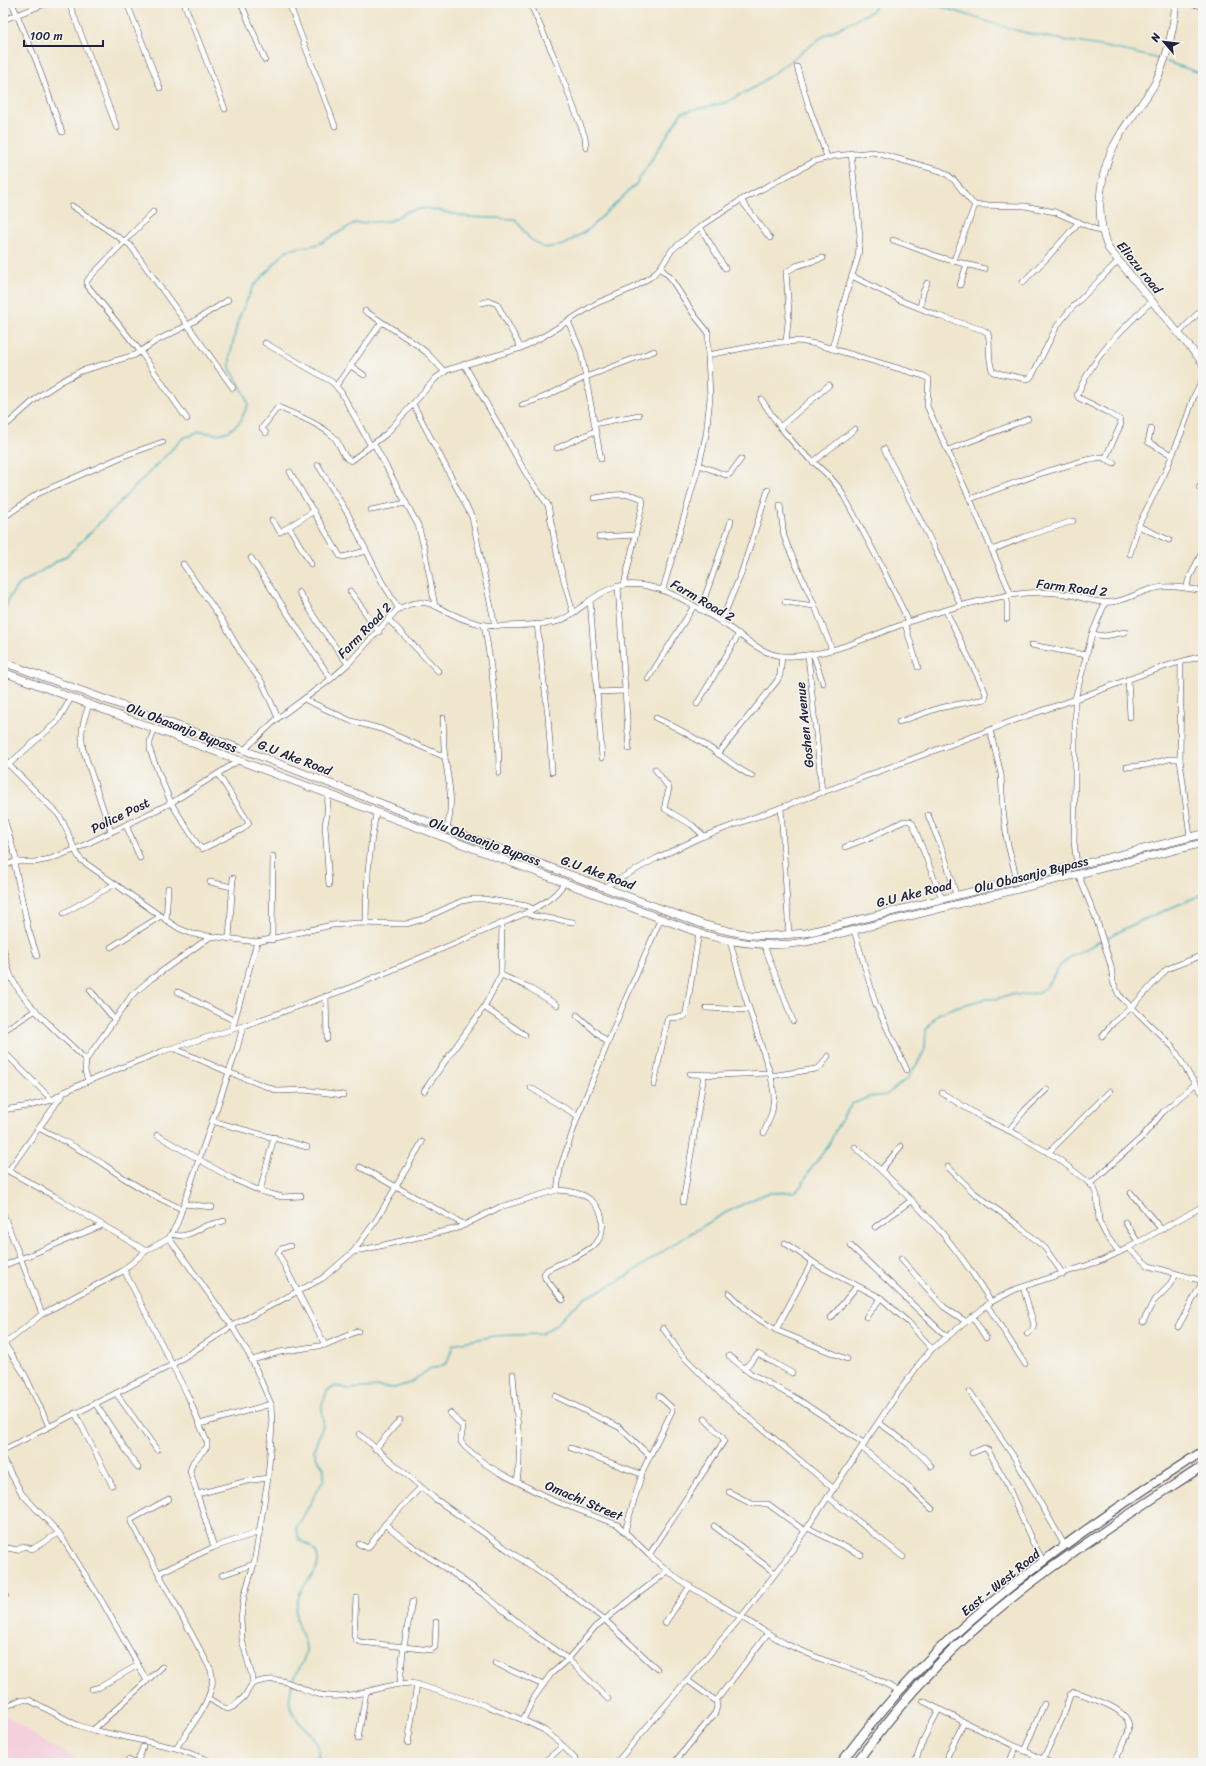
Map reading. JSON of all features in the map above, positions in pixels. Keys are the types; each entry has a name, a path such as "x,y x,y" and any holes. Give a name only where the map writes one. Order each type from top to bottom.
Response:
{"main road":[{"name":"Eliozu road","path":"1176,3 1171,36 1166,55 1154,84 1120,134 1107,162 1100,201 1099,217 1102,232 1108,248 1203,363"},
{"name":"G.U Ake Road","path":"3,662 244,750 447,829 705,925 750,935 789,935 806,933 1203,834"},
{"name":"Olu Obasanjo Bypass","path":"3,672 564,883 698,932 730,941 764,945 806,942 1203,843"},
{"name":"East - West Road","path":"842,1763 900,1691 954,1635 1000,1595 1065,1546 1203,1451"},
{"name":"East - West Road","path":"856,1763 931,1672 985,1622 1049,1571 1203,1466"}],"street":[{"path":"12,3 36,60 62,132"},
{"path":"3,20 17,16 48,3"},
{"path":"69,3 117,128"},
{"path":"127,3 160,88"},
{"path":"184,3 225,109"},
{"path":"241,3 265,60"},
{"path":"289,3 335,126"},
{"path":"530,3 556,61 583,130 586,148"},
{"path":"1185,3 1203,6"},
{"path":"797,67 808,104 827,157"},
{"path":"266,433 262,428 278,407 310,422 334,437 347,460 351,461 386,434 436,378 445,372 464,364 521,348 597,303 633,288 652,276 660,268 672,250 700,227 741,200 780,179 827,157 852,153 873,152 941,171 950,176 958,184 967,198 975,205 1025,206 1055,212 1102,232"},
{"path":"832,349 847,291 858,257 860,236 852,153"},
{"path":"741,200 770,238"},
{"path":"954,260 975,205"},
{"path":"72,206 130,245 233,388"},
{"path":"153,212 90,277 87,284 140,351 187,419"},
{"path":"1023,282 1079,222"},
{"path":"700,227 725,268"},
{"path":"893,240 942,258 985,269"},
{"path":"786,342 789,312 786,272 796,266 823,258"},
{"path":"852,276 920,308 983,330 988,333 990,342 990,368 993,372 1026,379 1030,378 1034,372 1057,326 1069,311 1118,261"},
{"path":"960,285 967,264"},
{"path":"660,268 669,276 695,316 708,332 710,398 706,435 699,465 663,590"},
{"path":"920,308 922,292 927,283"},
{"path":"3,428 39,396 62,381 81,371 125,359 188,325 228,300"},
{"path":"482,303 490,301 497,304 521,348"},
{"path":"1105,459 1120,424 1120,420 1079,398 1077,395 1096,358 1107,345 1152,301"},
{"path":"1179,333 1203,308"},
{"path":"365,311 426,352 445,372"},
{"path":"568,321 581,352 601,459"},
{"path":"336,386 381,323"},
{"path":"708,355 770,343 799,341 832,349 924,376 929,379 926,398 927,406 970,499 1009,595 1007,619"},
{"path":"265,343 319,374 336,386 348,404 418,525 424,547 435,606"},
{"path":"522,405 544,397 586,377 654,351"},
{"path":"464,364 528,477 548,505 558,559 573,613"},
{"path":"350,366 364,375"},
{"path":"1130,554 1138,526 1172,455 1183,429 1194,396 1203,378"},
{"path":"780,427 829,385"},
{"path":"761,400 780,427 797,447 830,477 840,489 880,563 906,623 918,667"},
{"path":"413,404 472,517 479,541 495,626"},
{"path":"594,424 639,415"},
{"path":"948,450 1028,419"},
{"path":"1151,429 1148,442 1172,455"},
{"path":"813,462 855,430"},
{"path":"558,448 595,431"},
{"path":"3,518 37,494 126,455 163,442"},
{"path":"884,449 935,549 961,606"},
{"path":"970,499 1042,473 1086,460 1102,458 1114,463"},
{"path":"699,465 726,475 730,474 741,459"},
{"path":"318,465 348,514 382,582 399,609"},
{"path":"290,472 341,557 366,551"},
{"path":"1199,488 1203,482"},
{"path":"721,622 741,574 768,490"},
{"path":"594,498 624,495 642,499 643,502 624,585"},
{"path":"371,510 406,503"},
{"path":"780,505 786,541 815,606 832,650"},
{"path":"272,520 280,532 314,511"},
{"path":"700,610 731,521"},
{"path":"992,550 1024,537 1073,521"},
{"path":"1138,526 1169,540"},
{"path":"289,527 311,564"},
{"path":"599,538 635,535"},
{"path":"1187,588 1188,581 1203,550"},
{"path":"251,558 331,679"},
{"path":"183,564 222,620 246,662 262,682 278,718"},
{"name":"Farm Road 2","path":"244,750 278,718 331,679 348,664 399,609 415,603 426,603 452,614 495,626 537,624 559,620 573,613 608,588 624,585 648,586 663,590 694,606 764,651 782,656 811,654 832,650 858,643 906,623 961,606 1009,595 1040,592 1066,594 1105,603 1114,602 1154,588 1187,588 1203,591"},
{"path":"618,586 629,749"},
{"path":"350,591 378,632"},
{"path":"299,592 322,629 348,664"},
{"path":"590,600 602,758"},
{"path":"785,602 815,606"},
{"path":"1077,865 1074,842 1076,780 1074,750 1075,699 1092,634 1105,603"},
{"path":"648,679 694,606"},
{"path":"899,722 938,708 985,699 986,695 984,689 946,611"},
{"path":"389,620 438,671"},
{"path":"484,624 496,703 499,740 499,773"},
{"path":"537,624 548,716 552,772"},
{"path":"1092,634 1105,636 1125,632"},
{"path":"696,704 739,634"},
{"path":"1032,645 1086,655"},
{"path":"811,654 823,684"},
{"name":"Goshen Avenue","path":"811,654 822,792"},
{"path":"718,754 777,681 780,675 782,656"},
{"path":"604,887 674,849 704,836 990,730 1018,718 1128,679 1203,656"},
{"path":"1181,662 1180,759 1190,837"},
{"path":"1128,679 1130,717"},
{"path":"596,692 625,691"},
{"path":"8,765 58,722 71,698"},
{"path":"304,699 351,721 381,729 445,757"},
{"path":"89,705 80,735 83,749 112,832"},
{"path":"443,718 445,757 451,786 451,815 447,829"},
{"path":"656,718 680,729 741,771 752,776"},
{"path":"154,730 150,742 150,750 171,803 202,849 243,829 249,822 218,774"},
{"path":"990,730 1001,774 1005,826 1017,880"},
{"path":"3,759 65,822 74,850 81,860 166,920 180,929 193,934 229,940 257,942 272,940 332,925 366,923 406,924 423,919 462,901 474,899 484,899 527,906 533,909"},
{"path":"1127,767 1147,765 1169,759 1180,759"},
{"name":"Police Post","path":"3,866 16,862 35,862 50,859 74,850 171,803 238,761"},
{"path":"655,769 669,788 664,805 665,809 692,825 704,836"},
{"path":"328,795 328,814 325,825 329,885"},
{"path":"781,808 789,935"},
{"path":"366,923 366,893 371,839 376,812"},
{"path":"3,814 16,862 22,900 37,956"},
{"path":"928,815 944,854 956,895"},
{"path":"845,847 871,837 904,821 910,821 913,824 921,842 942,899"},
{"path":"126,825 140,858"},
{"path":"272,940 273,856"},
{"path":"1078,874 1096,918 1111,966 1113,982 1119,995 1173,1047 1195,1084 1203,1094"},
{"path":"229,940 232,878"},
{"path":"210,882 232,887"},
{"path":"3,1110 29,1106 52,1100 64,1092 173,1048 243,1026 347,989 526,913 559,891 564,883"},
{"path":"64,912 115,884"},
{"path":"166,920 168,888"},
{"path":"526,913 534,916 572,922"},
{"path":"111,947 161,916"},
{"path":"556,1190 560,1169 578,1116 661,918"},
{"path":"424,1091 484,1007 501,975 502,922"},
{"path":"854,930 876,1005 907,1070"},
{"path":"654,1085 666,1021 668,1018 683,1017 686,1013 698,932"},
{"path":"88,1082 85,1070 86,1060 132,995 151,979 210,937"},
{"path":"730,941 750,1010 771,1074 774,1095 772,1112 764,1133"},
{"path":"232,1029 257,942"},
{"path":"764,945 793,1021"},
{"path":"3,947 10,974 17,987 36,1010 86,1060"},
{"path":"1102,1036 1113,1023 1132,1007 1167,969 1203,955"},
{"path":"501,975 526,986 557,1005"},
{"path":"90,990 114,1019"},
{"path":"178,992 235,1021"},
{"path":"326,996 327,1039"},
{"path":"484,1007 525,1035"},
{"path":"706,1008 750,1010"},
{"path":"3,1031 36,1010"},
{"path":"577,1015 608,1043"},
{"path":"49,1426 25,1375 3,1342 11,1339 42,1314 124,1270 146,1251 170,1236 183,1207 237,1049 243,1026"},
{"path":"173,1048 228,1072 278,1091 305,1090 343,1095"},
{"path":"3,1051 52,1100"},
{"path":"690,1074 771,1074 816,1069 821,1066 828,1056"},
{"path":"683,1202 704,1075"},
{"path":"1090,1184 1142,1137 1177,1097 1195,1084"},
{"path":"531,1088 578,1116"},
{"path":"1009,1130 1025,1110 1047,1089"},
{"path":"1048,1153 1110,1091"},
{"path":"9,1170 64,1092"},
{"path":"942,1093 984,1119 1009,1130 1048,1153 1090,1184 1094,1188 1097,1196 1099,1221 1106,1235 1119,1252"},
{"path":"212,1121 306,1147"},
{"path":"39,1128 95,1159 156,1198 183,1207 212,1207"},
{"path":"157,1135 231,1178 260,1191 282,1197 301,1196"},
{"path":"260,1191 274,1137"},
{"path":"3,1450 172,1365 232,1326 323,1278 353,1252 377,1219 422,1142"},
{"path":"881,1170 901,1146"},
{"path":"855,1147 912,1200 960,1256 1025,1364"},
{"path":"948,1166 973,1192 1018,1225 1045,1248 1063,1274"},
{"path":"3,1168 103,1224 146,1251"},
{"path":"360,1168 465,1225"},
{"path":"353,1252 433,1234 465,1225 500,1207 556,1190 572,1191 592,1201 600,1214 603,1228 601,1238 593,1246 547,1270 544,1274 545,1278 563,1300"},
{"path":"1131,1193 1161,1229"},
{"path":"875,1227 912,1200"},
{"path":"616,1763 742,1616 775,1573 807,1529 919,1364 932,1349 989,1303 1023,1287 1103,1260 1128,1248 1203,1206"},
{"path":"3,1213 42,1314"},
{"path":"170,1236 180,1237 206,1226 224,1221"},
{"path":"1125,1222 1138,1242"},
{"path":"3,1266 21,1257 103,1224"},
{"path":"170,1236 232,1326 252,1360 271,1404 272,1433 268,1478 254,1564 244,1596 241,1618 242,1640 252,1676 252,1684 244,1697 233,1708 228,1709 222,1707 208,1698"},
{"path":"785,1243 812,1262 881,1298 909,1323 932,1349"},
{"path":"290,1246 281,1249 278,1253 299,1291 325,1344"},
{"path":"851,1246 947,1337"},
{"path":"1128,1248 1150,1266 1176,1275 1203,1281 1178,1326"},
{"path":"901,1258 944,1307 965,1321"},
{"path":"776,1330 812,1262"},
{"path":"124,1270 188,1396 200,1424 207,1447 193,1462 190,1471 214,1547"},
{"path":"1143,1322 1153,1302 1168,1287 1176,1275"},
{"path":"831,1318 857,1286"},
{"path":"1023,1287 1034,1325 1032,1330 1027,1334"},
{"path":"729,1293 752,1315 776,1330 847,1359"},
{"path":"866,1317 881,1298"},
{"path":"972,1316 986,1338"},
{"path":"663,1328 680,1354 721,1394 834,1489"},
{"path":"252,1360 280,1352 325,1344 358,1331"},
{"path":"744,1369 758,1354 792,1373"},
{"path":"729,1356 744,1369 799,1400 863,1446 932,1509"},
{"path":"513,1374 518,1431 519,1468 517,1482"},
{"path":"116,1392 157,1450"},
{"path":"970,1392 1014,1457 1065,1546"},
{"path":"555,1396 619,1427 649,1455"},
{"path":"625,1530 641,1474 649,1455 672,1411 672,1408 659,1396"},
{"path":"95,1403 138,1468"},
{"path":"200,1424 271,1404"},
{"path":"75,1413 112,1485"},
{"name":"Omachi Street","path":"450,1413 463,1427 461,1442 485,1464 552,1500 618,1525 668,1571 690,1586 799,1650 865,1674 900,1691"},
{"path":"649,1555 724,1441 723,1438 705,1419"},
{"path":"375,1449 400,1420"},
{"path":"879,1423 922,1455 931,1466"},
{"path":"359,1434 421,1487 604,1619 657,1669"},
{"path":"571,1448 641,1474"},
{"path":"972,1452 984,1448 988,1450 1007,1484 1032,1541 1044,1562"},
{"path":"3,1459 22,1494 59,1533 103,1603 147,1681"},
{"path":"198,1494 247,1481 268,1478"},
{"path":"359,1544 368,1548 385,1524 421,1487"},
{"path":"729,1492 752,1504 768,1504 807,1529 861,1555"},
{"path":"828,1497 903,1557"},
{"path":"169,1499 132,1519 131,1522 211,1670 212,1684 208,1698 176,1748"},
{"path":"385,1524 408,1543 486,1596 531,1633 568,1659 608,1699"},
{"path":"714,1526 775,1573"},
{"path":"159,1573 214,1547 260,1532"},
{"path":"3,1547 17,1550 24,1546 32,1549 59,1533"},
{"path":"222,1575 254,1564"},
{"path":"523,1720 533,1699 551,1674 568,1659 604,1619 668,1571"},
{"path":"665,1623 690,1586"},
{"path":"3,1588 6,1595 3,1597"},
{"path":"356,1598 354,1636 356,1640 360,1642 434,1650 436,1622"},
{"path":"400,1684 404,1646 412,1602"},
{"path":"716,1701 768,1633"},
{"path":"495,1663 543,1685"},
{"path":"92,1689 100,1687 138,1665"},
{"path":"93,1730 162,1667"},
{"path":"252,1684 262,1680 273,1679 330,1696 366,1692 400,1684 417,1684 487,1706 544,1730 563,1746 579,1763"},
{"path":"674,1763 715,1713 717,1707 716,1701 687,1680"},
{"path":"408,1743 417,1684"},
{"path":"358,1738 366,1692"},
{"path":"1043,1759 1063,1717 1070,1695 1074,1692 1113,1708 1124,1714 1128,1720 1128,1731 1114,1763"},
{"path":"3,1708 20,1700 29,1700 77,1725 93,1730 176,1748 205,1761 215,1763"},
{"path":"923,1701 1024,1751 1052,1763"},
{"path":"1024,1751 1044,1704"},
{"path":"915,1763 924,1738 939,1709"},
{"path":"944,1763 964,1722"},
{"path":"543,1763 563,1746"},
{"path":"128,1760 136,1763 143,1747"},
{"path":"1009,1763 1016,1747"}],"shaded area":[{"path":"3,1714 49,1745 88,1763 3,1763"}],"waterway":[{"path":"3,615 9,598 17,586 69,554 183,438 200,432 218,434 229,431 240,422 248,405 246,396 230,368 230,356 238,320 253,287 287,250 319,244 355,223 390,221 408,211 426,208 468,217 515,219 529,238 544,248 564,245 589,229 636,184 682,112 725,103 755,87 822,37 872,11 879,3"},
{"path":"924,3 1027,33 1128,51 1161,60"},
{"path":"1167,62 1203,74"},
{"path":"316,1763 319,1754 318,1746 293,1714 290,1706 290,1698 293,1680 306,1654 306,1646 296,1620 297,1602 303,1588 318,1564 316,1552 299,1539 296,1529 324,1479 324,1468 314,1450 323,1425 322,1405 327,1391 336,1386 348,1389 379,1387 394,1388 410,1383 431,1368 436,1368 447,1363 453,1345 458,1343 494,1336 541,1334 557,1324 583,1299 619,1281 683,1238 725,1213 769,1193 795,1192 802,1185 810,1170 828,1146 838,1125 852,1104 869,1097 886,1095 908,1078 923,1054 925,1048 926,1030 938,1014 958,1006 985,999 997,999 1011,994 1020,995 1038,993 1045,988 1061,965 1071,956 1138,922 1203,894"}]}
